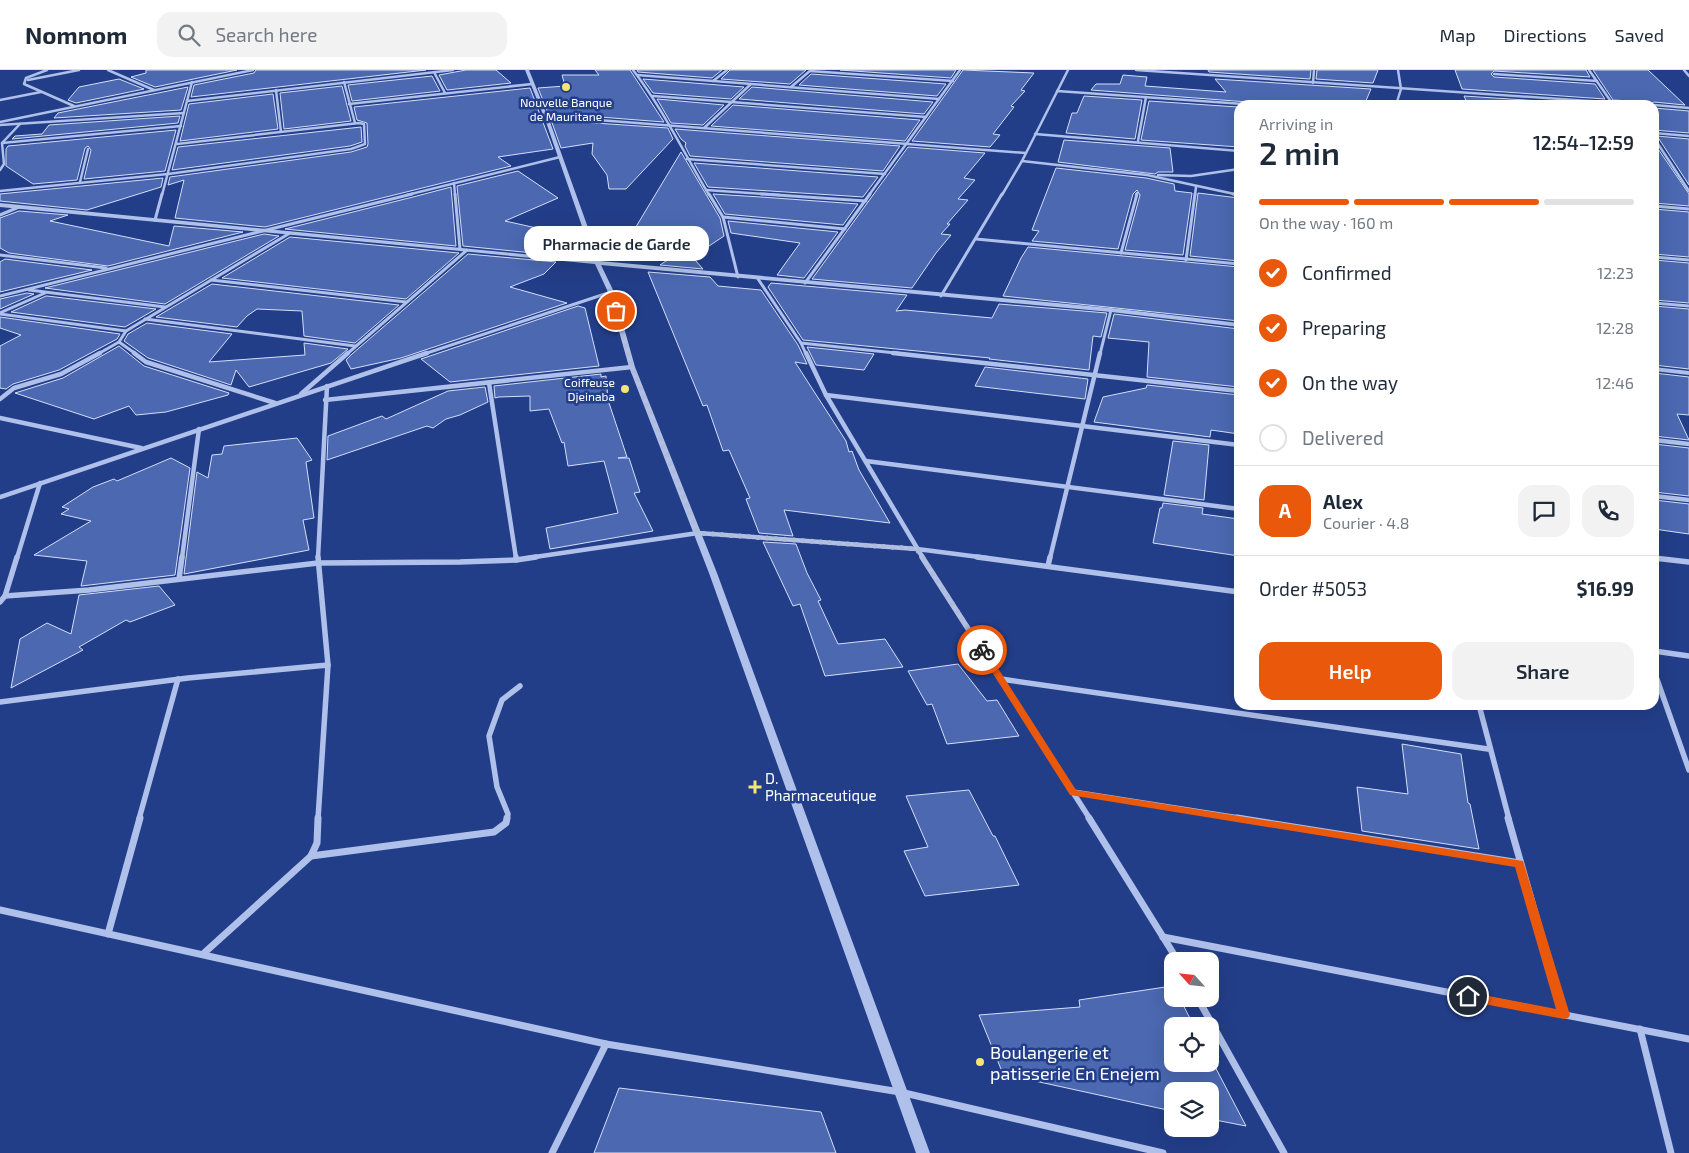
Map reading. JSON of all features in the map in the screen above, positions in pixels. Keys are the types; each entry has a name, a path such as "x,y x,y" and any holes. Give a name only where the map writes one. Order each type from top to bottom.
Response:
{"street":[{"path":"24,81 26,78 47,70"},
{"path":"24,81 79,70"},
{"path":"108,70 154,90"},
{"path":"0,123 74,106 254,70"},
{"path":"187,101 453,70"},
{"path":"527,70 546,116 597,262 611,292 632,367 698,533 923,1153"},
{"path":"633,70 653,96 667,125 723,217 738,276"},
{"path":"713,81 727,70"},
{"path":"791,87 810,70 952,80"},
{"path":"804,283 908,144 960,70"},
{"path":"941,296 1022,162 1068,70"},
{"path":"1136,70 1567,100"},
{"path":"1313,83 1314,70"},
{"path":"1398,70 1401,89 1398,100"},
{"path":"1589,70 1610,100"},
{"path":"1684,70 1689,76"},
{"path":"434,72 445,93"},
{"path":"1494,74 1596,81"},
{"path":"637,75 939,99"},
{"path":"24,81 24,84 74,106"},
{"path":"155,220 177,144 192,82"},
{"path":"344,82 355,123"},
{"path":"350,104 532,84"},
{"path":"704,128 752,84"},
{"path":"276,90 280,132"},
{"path":"1057,91 1234,103"},
{"path":"0,100 41,92"},
{"path":"653,96 926,117"},
{"path":"1138,141 1146,97"},
{"path":"1659,105 1689,108"},
{"path":"0,123 184,113"},
{"path":"546,116 1026,153"},
{"path":"0,170 4,164 2,143 20,123"},
{"path":"0,191 168,174 358,148 365,144 364,124 355,123 177,144"},
{"path":"2,143 181,126"},
{"path":"1035,134 1138,141 1234,151"},
{"path":"1659,134 1689,136"},
{"path":"1659,146 1689,192"},
{"path":"80,182 88,149"},
{"path":"0,296 560,157"},
{"path":"687,159 885,174"},
{"path":"1022,162 1147,175 1191,176 1234,170"},
{"path":"1147,175 1234,194"},
{"path":"454,183 464,250"},
{"path":"1186,260 1196,187"},
{"path":"706,190 866,201"},
{"path":"1121,253 1137,193"},
{"path":"0,205 941,296 1111,310 1234,324"},
{"path":"1659,206 1689,209"},
{"path":"0,215 19,207"},
{"path":"723,217 845,229"},
{"path":"0,399 8,390 19,384 57,375 74,368 119,342 126,331 145,319 290,233"},
{"path":"976,239 1234,264"},
{"path":"300,396 464,250"},
{"path":"0,255 110,269"},
{"path":"1659,257 1689,260"},
{"path":"758,278 801,343 826,395 917,549 1073,792 1172,952"},
{"path":"210,280 406,302"},
{"path":"27,289 165,307"},
{"path":"0,314 46,292"},
{"path":"0,497 611,292"},
{"path":"1659,303 1689,306"},
{"path":"1048,566 1111,310"},
{"path":"0,314 126,331"},
{"path":"145,319 355,346"},
{"path":"119,342 134,355 146,362 275,404"},
{"path":"801,343 1234,390"},
{"path":"325,400 632,367"},
{"path":"1659,369 1689,372"},
{"path":"489,383 516,560"},
{"path":"203,954 311,856 318,843 321,750 328,665 318,563 327,386"},
{"path":"826,395 1234,444"},
{"path":"0,418 142,448"},
{"path":"179,579 199,429"},
{"path":"1659,441 1689,444"},
{"path":"866,461 1068,485 1234,508"},
{"path":"0,602 5,596 40,483"},
{"path":"1659,497 1689,500"},
{"path":"5,596 89,590 318,563 516,560 698,533 917,549 1234,591"},
{"path":"1659,559 1689,562"},
{"path":"1659,652 1689,656"},
{"path":"0,702 178,679 328,665"},
{"path":"108,934 178,679"},
{"path":"1001,679 1488,749"},
{"path":"1659,685 1689,770"},
{"path":"311,856 494,832 506,823 508,814 497,788 489,736 502,700 520,686"},
{"path":"1479,710 1488,749 1564,1015"},
{"path":"1073,792 1520,864"},
{"path":"0,910 606,1044 900,1092 1163,1153"},
{"path":"1163,937 1689,1039"},
{"path":"1203,1008 1284,1153"},
{"path":"1640,1029 1671,1153"},
{"path":"552,1153 606,1044"}],"building":[{"path":"146,70 237,70 155,87 131,77 146,73"},
{"path":"256,70 426,70 191,97 194,85 254,73"},
{"path":"466,70 496,70 511,83 447,90 439,75"},
{"path":"595,70 630,70 664,122 548,113 538,88 565,86 562,75 599,75"},
{"path":"637,70 722,70 712,78 638,72"},
{"path":"730,70 806,70 790,84 721,79"},
{"path":"840,70 956,70 951,78"},
{"path":"963,70 1034,73 1021,90 1025,91 1011,106 1014,107 993,134 1000,135 990,147 912,141"},
{"path":"1208,70 1311,70 1310,79 1209,72"},
{"path":"1317,70 1378,70 1373,83 1316,79"},
{"path":"1455,70 1586,70 1590,77 1494,71 1491,74 1494,77 1595,84 1605,99 1462,89"},
{"path":"1593,70 1648,70 1685,105 1659,102 1659,100 1613,100"},
{"path":"811,74 946,84 937,96 799,85"},
{"path":"1123,75 1147,77 1145,86 1226,92 1215,79 1371,89 1366,100 1234,101 1091,90 1096,84 1120,84"},
{"path":"432,76 440,91 352,101 348,85"},
{"path":"119,79 144,89 76,103 68,100 79,87"},
{"path":"643,79 744,87 731,99 653,93"},
{"path":"342,86 351,121 284,129 280,93"},
{"path":"188,87 181,110 54,118 58,113"},
{"path":"752,87 933,102 924,114 739,99"},
{"path":"530,88 553,149 498,157 511,166 265,227 175,218 184,180 168,185 170,177 351,152 367,147 367,123 357,120 354,107"},
{"path":"273,94 278,129 180,141 189,104"},
{"path":"1084,96 1142,100 1135,139 1066,133 1072,113 1077,113"},
{"path":"1464,96 1525,100 1466,100"},
{"path":"657,99 724,105 703,125 671,123"},
{"path":"1149,101 1234,107 1234,147 1141,140"},
{"path":"733,105 920,120 905,141 711,126"},
{"path":"1659,108 1689,111 1689,133 1659,130"},
{"path":"180,116 178,123 12,139 15,136 42,134 49,125"},
{"path":"551,120 668,128 673,139 626,189 609,189 607,175 592,154 593,143 561,148"},
{"path":"361,127 362,142 350,146 172,170 178,147"},
{"path":"675,129 900,146 883,171 690,156 685,146 686,143"},
{"path":"176,130 165,171 84,179 91,150 88,146 85,148 77,180 33,184 6,166 6,149 8,146"},
{"path":"1659,136 1689,139 1689,185 1659,139"},
{"path":"1064,140 1170,148 1173,172 1158,172 1155,174 1058,162"},
{"path":"908,147 985,153 964,178 975,180 958,199 968,200 947,224 950,224 941,234 951,235 912,288 812,279"},
{"path":"1659,150 1689,194 1689,206 1659,203"},
{"path":"681,152 720,218 724,236 700,252 688,252 703,269 660,265 681,251 622,250"},
{"path":"694,163 878,177 863,197 708,187"},
{"path":"1056,168 1146,178 1174,184 1175,191 1192,193 1183,255 1125,250 1140,195 1137,190 1133,194 1118,249 1032,241 1039,231 1032,230"},
{"path":"518,171 558,198 505,221 559,233 563,256 463,246 457,186"},
{"path":"163,178 161,187 87,210 0,201 0,194"},
{"path":"451,187 456,246 285,229 413,197"},
{"path":"1198,193 1234,197 1234,260 1190,256"},
{"path":"713,194 858,204 843,225 725,214"},
{"path":"1659,209 1689,212 1689,257 1659,254"},
{"path":"19,211 68,215 50,221 169,246 174,226 243,232 108,266 9,253 0,248 0,218"},
{"path":"728,221 838,232 804,278 777,275 800,243 731,233"},
{"path":"264,234 279,236 165,304 45,288"},
{"path":"290,237 459,253 406,299 222,278"},
{"path":"1028,247 1234,267 1234,320 1003,296"},
{"path":"468,254 556,262 544,274 510,287 567,303 401,358 351,369 346,360 352,354"},
{"path":"5,259 92,270 0,292 0,262"},
{"path":"1659,260 1689,263 1689,303 1659,300"},
{"path":"648,272 710,277 718,286 761,290 798,345 807,364 795,362 846,441 849,452 852,451 859,470 890,523 784,510 793,536 759,533 746,499 750,498 729,450 723,451 707,405 703,406"},
{"path":"771,283 907,295 896,311 905,310 992,318 999,304 1107,313 1101,337 1093,336 1089,370 990,358 803,340 768,287"},
{"path":"212,284 399,305 355,343 304,336 302,311 257,309 237,327 156,317"},
{"path":"27,293 34,294 0,309 0,299"},
{"path":"46,296 156,309 125,327 11,312"},
{"path":"578,306 585,308 599,366 450,382 421,359"},
{"path":"1659,306 1689,309 1689,369 1659,366"},
{"path":"1114,314 1234,328 1234,386 1147,377 1149,342 1108,338"},
{"path":"0,317 120,334 117,339 59,370 13,384 6,389 0,388 0,346 21,335 0,328"},
{"path":"147,323 232,334 209,362 305,355 304,343 348,349 331,363 249,387 236,370 231,385 148,358 124,341 128,334"},
{"path":"119,346 144,366 229,393 228,395 166,412 136,415 129,406 94,419 15,393 63,378"},
{"path":"807,347 874,354 864,370 816,365"},
{"path":"985,367 1088,379 1085,399 975,386"},
{"path":"601,374 601,377 606,376 608,400 627,457 618,458 629,458 640,492 634,493 653,531 550,549 546,528 618,513 604,461 568,466 564,442 562,443 549,409 530,411 530,396 495,398 494,386"},
{"path":"1659,374 1689,377 1689,415 1677,414 1689,440 1659,437"},
{"path":"1147,385 1234,394 1234,433 1211,430 1210,437 1094,422 1103,397 1146,388"},
{"path":"485,387 488,402 460,415 446,419 433,428 427,426 327,460 328,436 382,416 386,419 448,391"},
{"path":"297,438 312,460 306,462 314,518 303,520 309,550 184,574 197,472 208,478 212,455 222,454 224,446"},
{"path":"1173,441 1209,445 1204,500 1164,495"},
{"path":"1659,445 1689,448 1689,496 1659,493"},
{"path":"171,458 190,468 175,575 81,586 87,561 34,555 91,521 61,514 69,509 62,507 93,487 114,479 117,481"},
{"path":"1659,501 1689,504 1689,534 1659,530"},
{"path":"1163,503 1203,508 1202,514 1234,518 1234,555 1153,543 1160,508 1162,508"},
{"path":"763,542 796,544 807,573 821,600 818,601 838,644 885,639 903,667 825,676 800,604 793,606"},
{"path":"159,586 175,605 130,622 126,620 79,647 83,650 11,688 20,639 47,623 71,634 79,595"},
{"path":"958,664 987,701 997,700 1019,736 947,744 932,704 927,705 908,671"},
{"path":"1402,744 1461,754 1468,803 1470,804 1479,849 1362,831 1357,787 1408,794"},
{"path":"969,790 993,836 995,836 1019,885 925,896 904,851 928,847 906,796"},
{"path":"1164,987 1164,1008 1185,1008 1189,1017 1164,1017 1164,1072 1218,1072 1246,1126 1219,1121 1219,1082 1164,1082 1164,1109 1003,1074 979,1015 1080,1007 1079,1000"},
{"path":"619,1088 821,1112 836,1153 594,1153"}],"way so far":[{"path":"616,311 632,367 698,533 917,549 982,650"}],"place":[{"name":"Nouvelle Banque de Mauritane","path":"566,87"},
{"name":"Pharmacie de Garde","path":"616,311"},
{"name":"Coiffeuse Djeinaba","path":"625,389"},
{"name":"D. Pharmaceutique","path":"755,787"},
{"name":"Boulangerie et patisserie En Enejem","path":"980,1062"}],"route":[{"path":"982,650 1073,792 1520,864 1564,1015 1468,996"}]}
